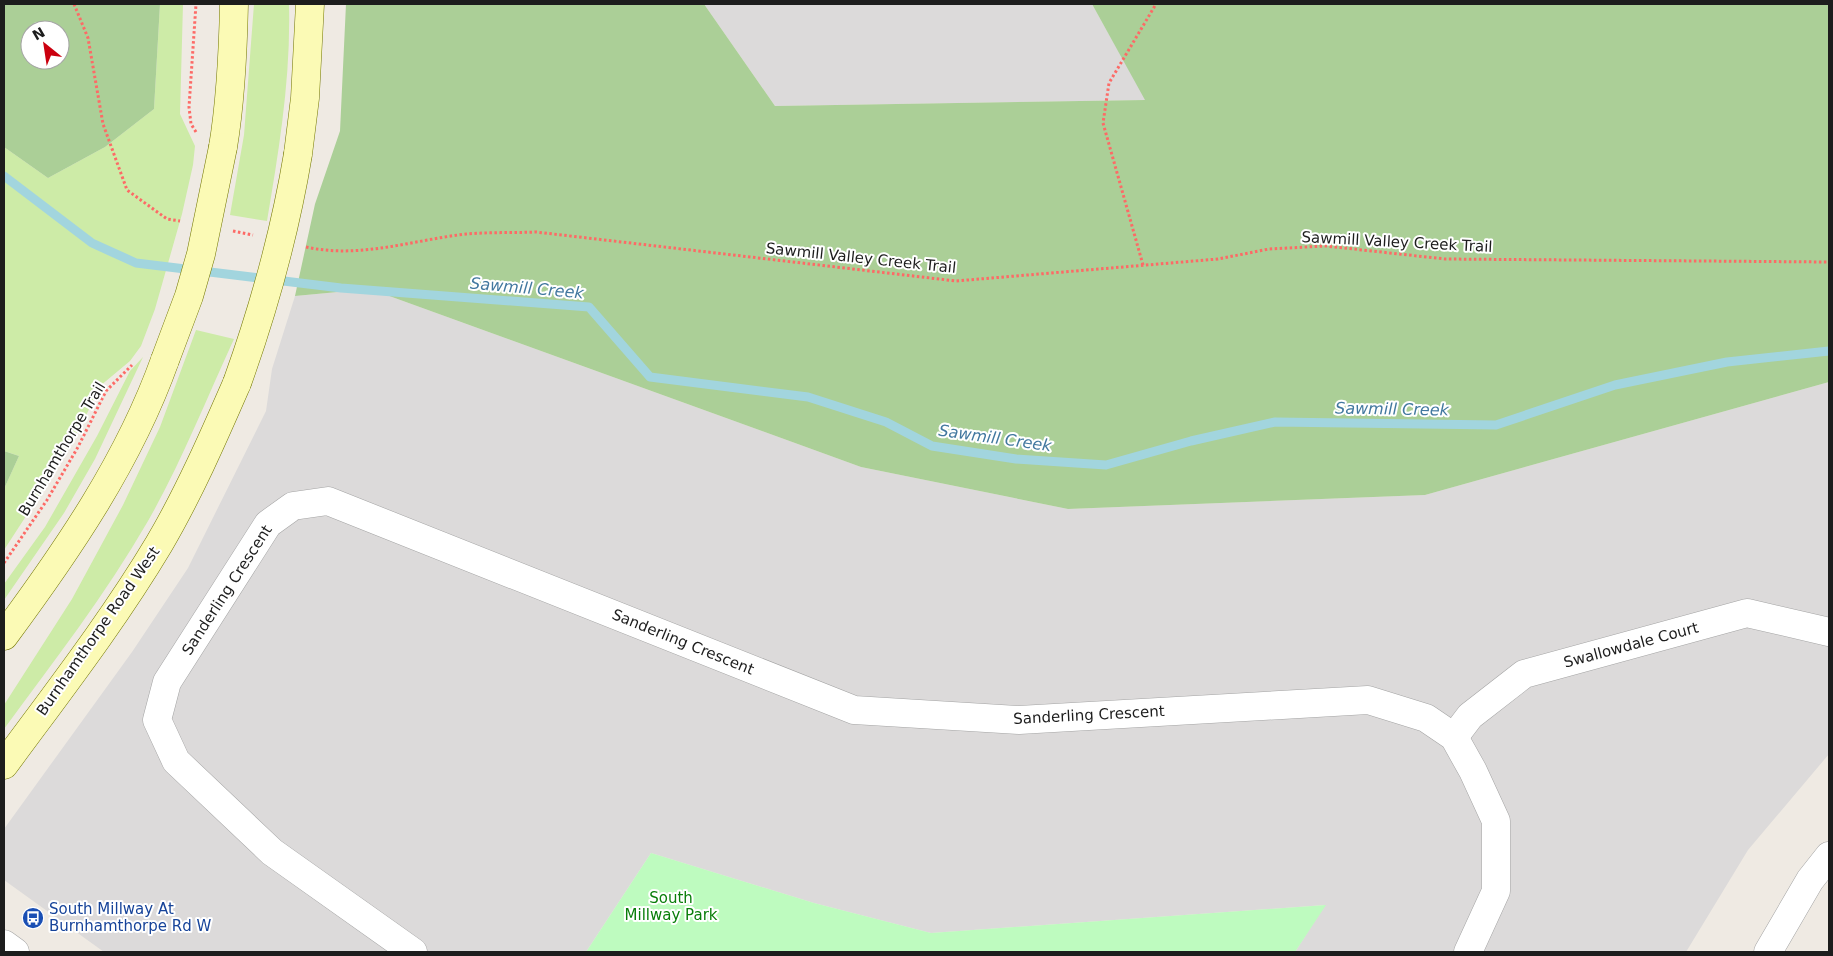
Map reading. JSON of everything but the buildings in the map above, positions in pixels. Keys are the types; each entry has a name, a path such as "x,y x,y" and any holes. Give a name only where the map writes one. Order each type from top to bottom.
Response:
{"main road":[{"path":"4,636 60,559 84,522 123,454 146,408 189,296 201,254 228,117 233,66 234,4"},
{"name":"Burnhamthorpe Road West","path":"4,765 117,610 159,544 199,468 236,383 250,347 275,266 292,191 306,90 310,4"}],"street":[{"name":"Sanderling Crescent","path":"413,952 272,852 176,761 157,720 167,682 268,524 293,506 328,501 854,710 1019,720 1368,700 1426,718 1454,737 1473,771 1496,821 1496,891 1468,952"},
{"name":"Swallowdale Court","path":"1454,737 1470,716 1524,674 1747,613 1829,632"},
{"path":"1768,952 1810,880 1829,856"},
{"path":"4,944 14,952"}],"path":[{"path":"74,4 88,38 103,124 127,190 167,219 184,222"},
{"path":"196,4 189,107 191,124 198,137"},
{"path":"1143,265 1103,123 1109,84 1156,4"},
{"path":"227,230 254,235"},
{"name":"Sawmill Valley Creek Trail","path":"300,246 318,250 353,251 467,234 536,232 956,281 1218,259 1269,249 1326,246 1446,259 1829,262"},
{"name":"Burnhamthorpe Trail","path":"4,564 47,500 78,447 106,391 134,363"}],"shaded area":[{"path":"704,4 1092,4 1146,100 775,106"},
{"path":"370,289 861,467 1068,509 1425,495 1829,382 1829,754 1748,850 1686,952 1295,952 1325,905 931,933 814,903 651,853 586,952 104,952 4,880 4,829 132,652 188,568 266,411 272,369 295,296"}],"green space":[{"path":"4,4 160,4 154,109 105,147 48,178 4,147"},
{"path":"160,4 183,4 180,114 195,146 193,165 182,214 155,309 141,346 130,361 100,386 82,424 54,473 4,550 4,489 19,456 4,451 4,147 48,178 105,147 154,109"},
{"path":"254,4 289,4 286,86 280,140 267,221 230,215 244,135"},
{"path":"346,4 704,4 775,106 1145,100 1092,4 1829,4 1829,382 1425,495 1068,509 861,467 370,289 295,296 315,204 340,131"},
{"path":"196,330 234,339 182,454 148,521 115,575 4,729 4,705 72,599 123,505 160,427"},
{"path":"143,357 95,459 64,513 4,600 4,584 45,527 97,436 130,371"},
{"path":"4,451 19,456 4,489"},
{"name":"South Millway Park","path":"651,853 814,903 931,933 1326,905 1295,952 586,952"}],"waterway":[{"name":"Sawmill Creek","path":"4,176 92,243 136,263 341,288 589,307 650,377 808,397 886,422 932,446 1016,459 1106,465 1191,441 1275,422 1496,425 1615,385 1727,362 1829,351"}],"place":[{"name":"South Millway At Burnhamthorpe Rd W","path":"33,918"}]}
